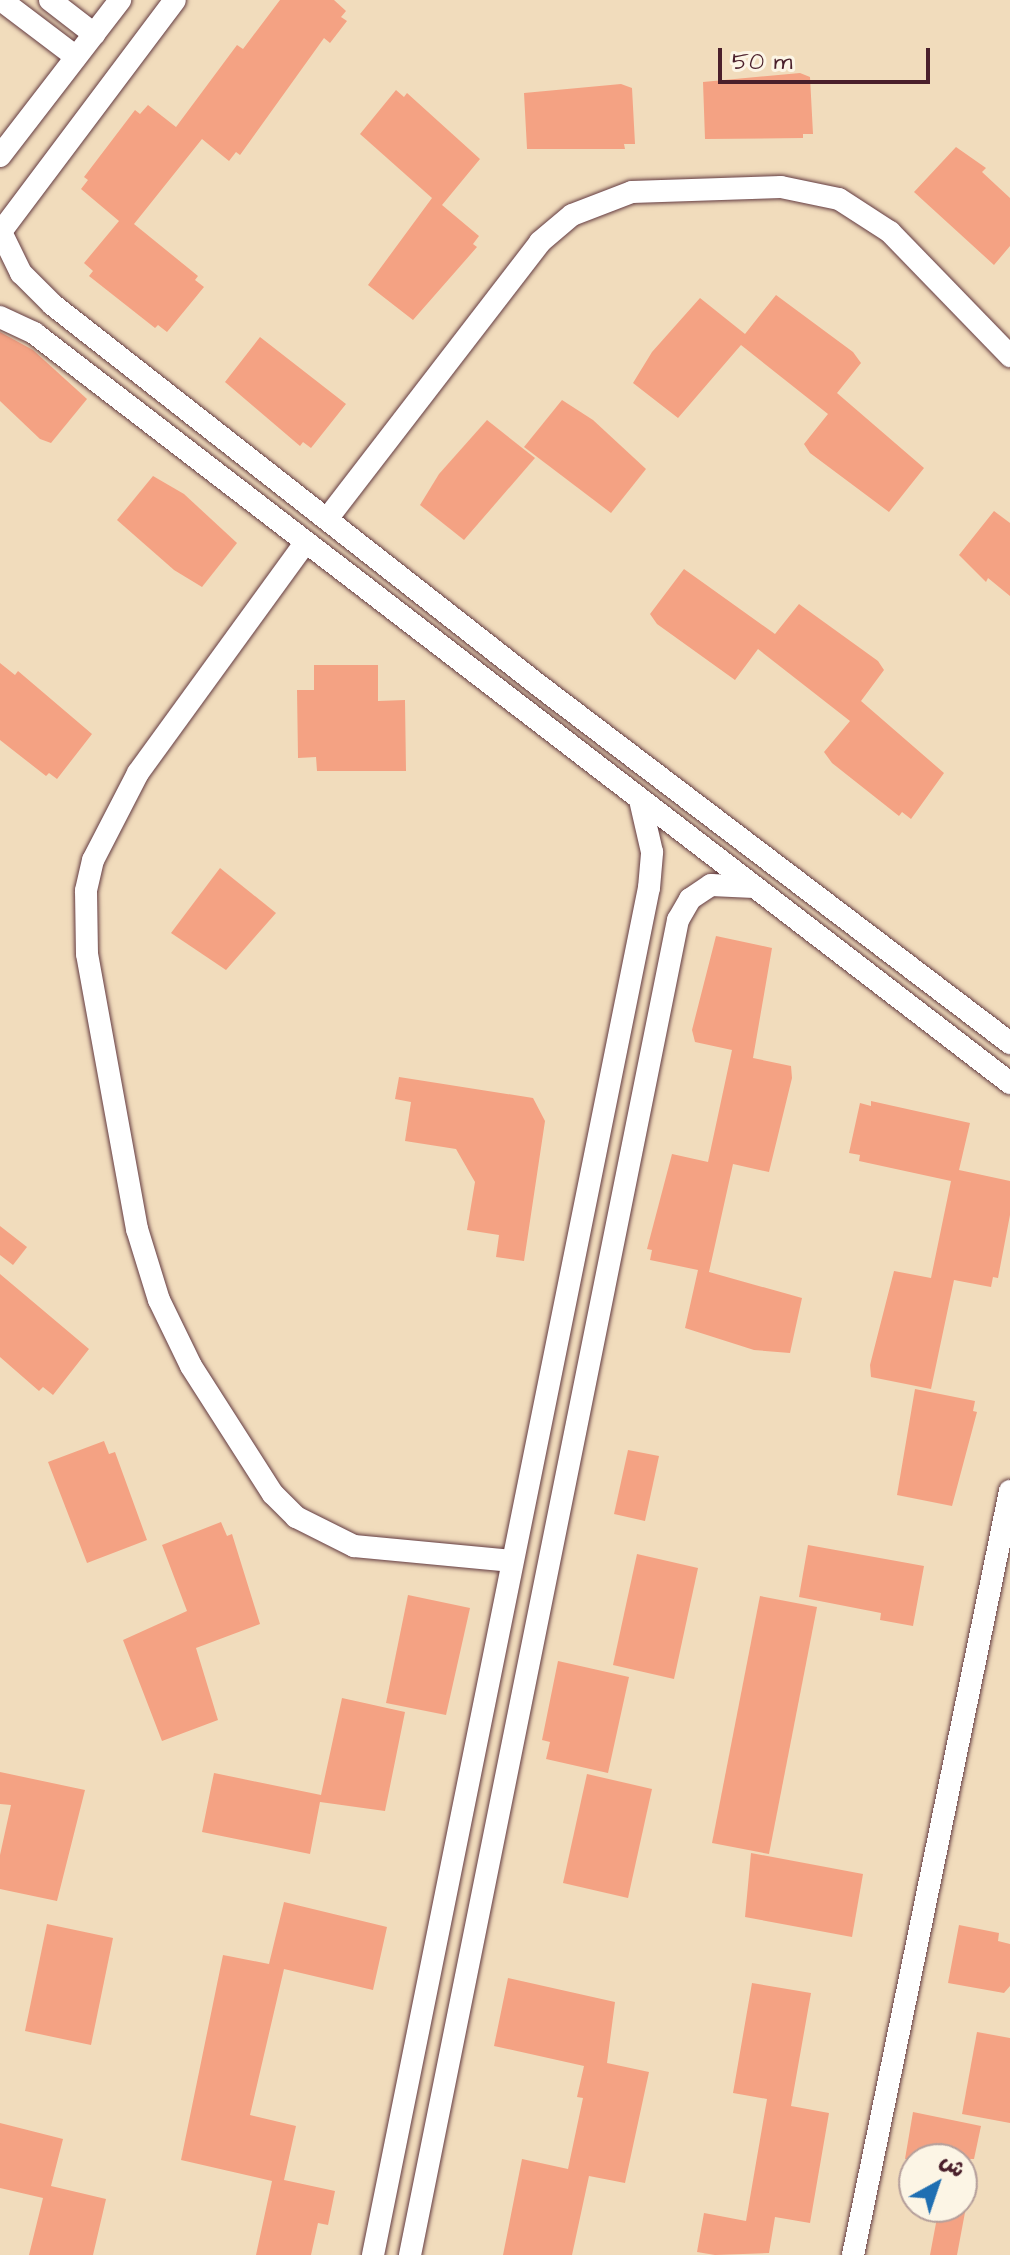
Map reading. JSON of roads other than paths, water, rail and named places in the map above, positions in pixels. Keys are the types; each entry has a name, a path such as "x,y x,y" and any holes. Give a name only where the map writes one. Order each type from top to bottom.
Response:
{"street":[{"path":"1,0 76,57"},
{"path":"50,0 94,34"},
{"path":"0,156 120,0"},
{"path":"175,0 0,233 36,290 327,519 1010,1043"},
{"path":"327,519 540,242 582,209 632,192 781,187 839,199 890,232 1010,356"},
{"path":"0,317 34,333 1010,1083"},
{"path":"70,361 91,334"},
{"path":"305,543 138,773 93,860 86,891 87,954 137,1229 159,1300 185,1356 261,1477 296,1517 354,1546 512,1561"},
{"path":"373,2255 652,870 650,834 640,800"},
{"path":"410,2255 678,920 690,899 711,885 754,887"},
{"path":"632,970 665,978"},
{"path":"853,2255 1010,1491"}]}
